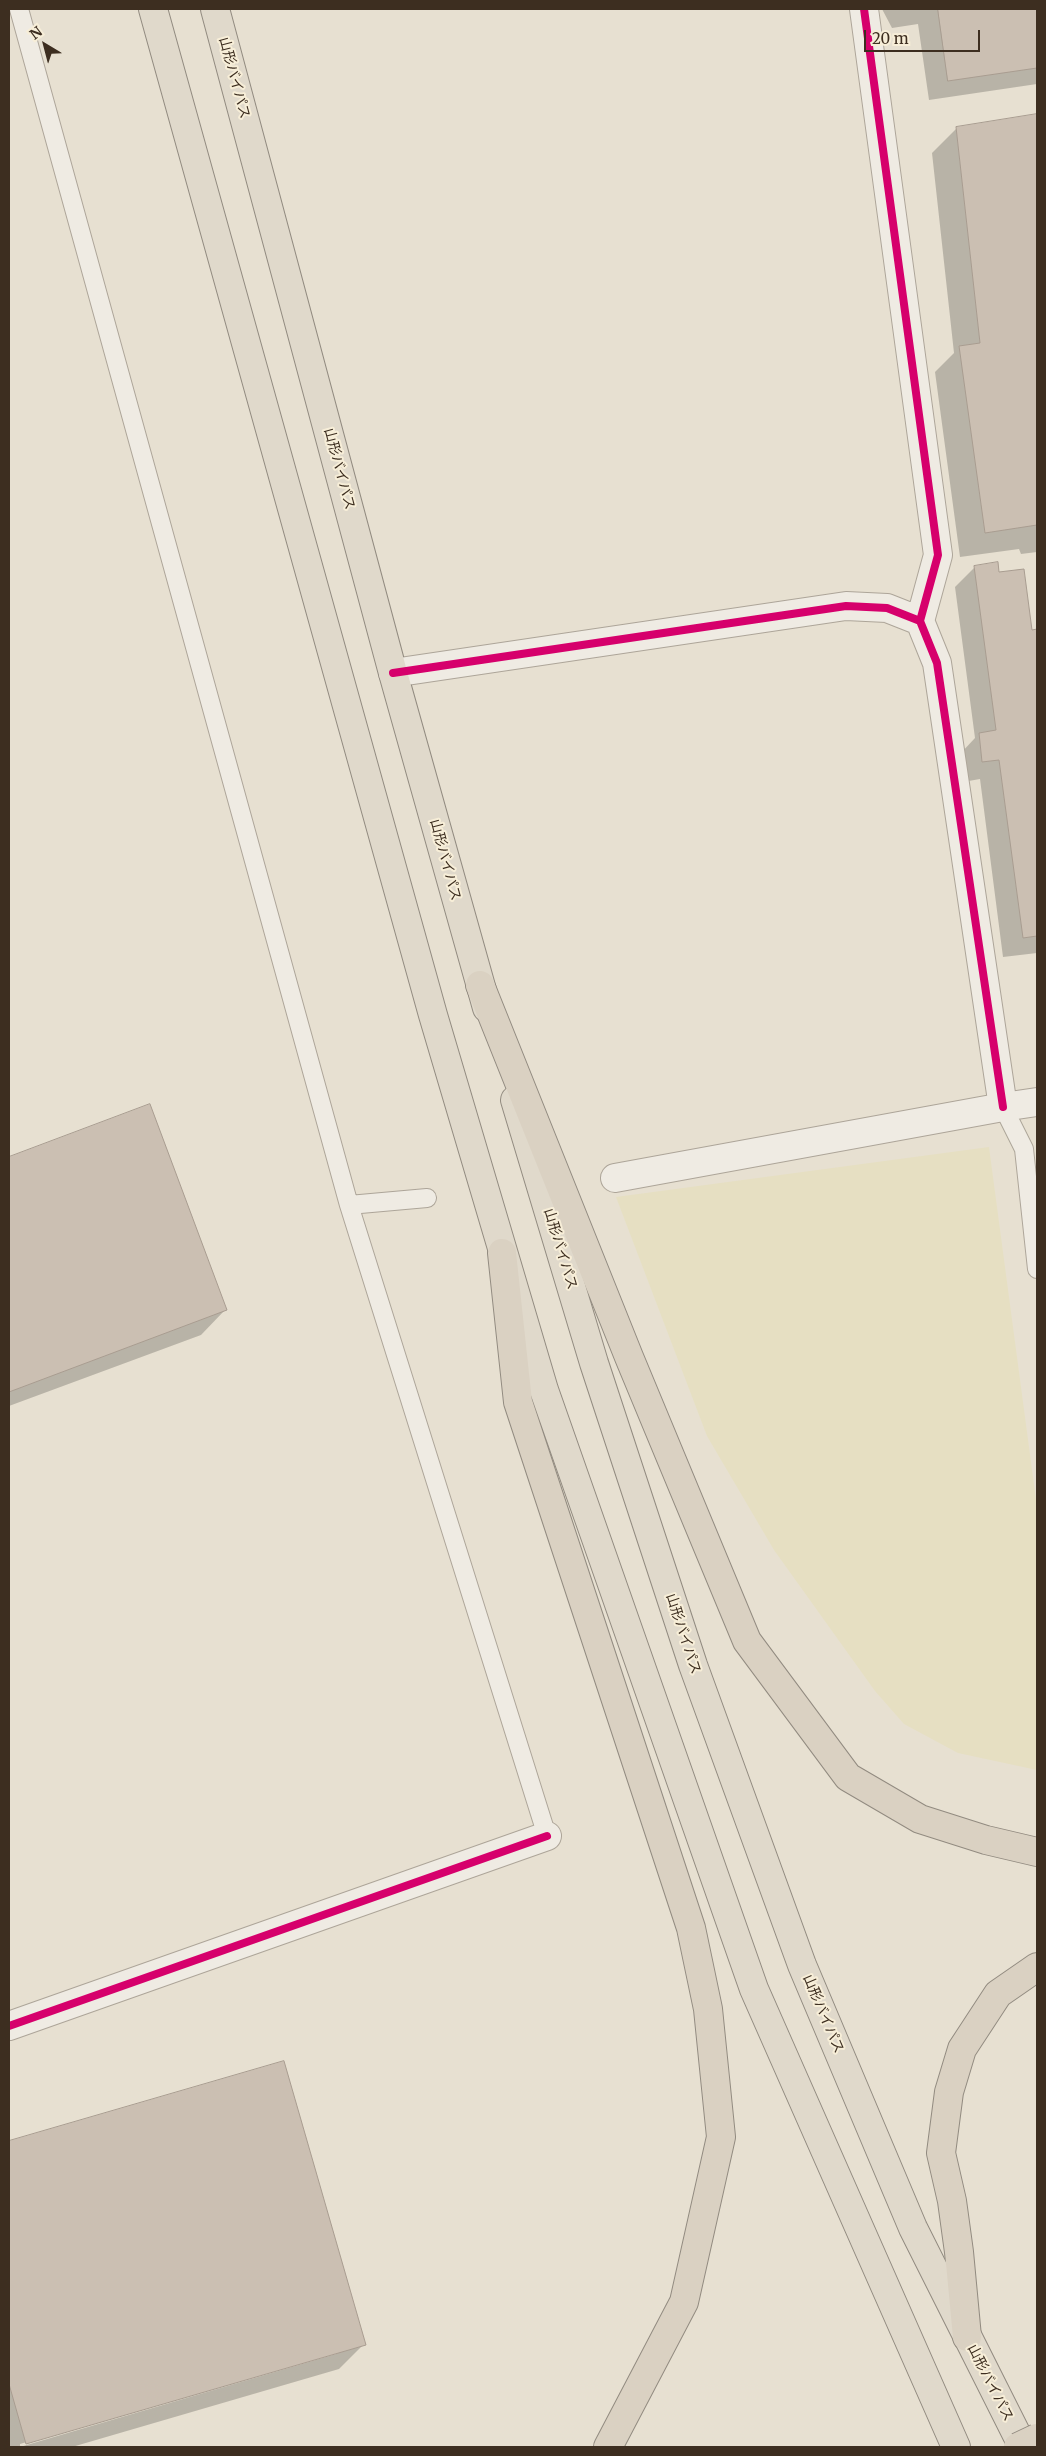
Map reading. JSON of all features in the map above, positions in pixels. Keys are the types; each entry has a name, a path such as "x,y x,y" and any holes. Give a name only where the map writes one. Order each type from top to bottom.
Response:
{"highway":[{"path":"153,9 352,727 502,1253 547,1399 754,1989 956,2447"},
{"name":"山形バイパス","path":"215,9 480,985 594,1363 693,1665 802,1965 913,2228 1023,2447"},
{"path":"480,985 625,1348 747,1641 848,1777 920,1819 986,1840 1037,1852"},
{"path":"502,1253 518,1402 691,1928 708,2009 721,2136 684,2302 608,2447"},
{"path":"967,2337 960,2252 952,2201 941,2153 949,2092 962,2049 998,1994 1037,1967"},
{"path":"1018,2447 1037,2438"}],"street":[{"path":"864,9 938,555 920,621 937,663 1003,1107"},
{"path":"394,673 846,606 888,608 920,621"},
{"path":"615,1178 1037,1102"},
{"path":"9,2026 547,1836"}],"lane":[{"path":"20,9 349,1205 547,1836"},
{"path":"1003,1107 1024,1149 1037,1268"},
{"path":"349,1205 427,1198"}],"shaded area":[{"path":"989,1147 1037,1507 1037,1770 958,1753 904,1724 875,1691 774,1550 707,1436 616,1197"}],"building":[{"path":"938,9 1037,9 1037,68 948,81"},
{"path":"1037,114 1037,525 985,533 959,346 980,343 956,127"},
{"path":"998,562 999,572 1024,569 1032,630 1037,629 1037,936 1023,938 999,760 982,762 979,733 996,730 974,566"},
{"path":"150,1104 227,1310 9,1392 9,1157"},
{"path":"284,2061 366,2345 26,2444 9,2384 9,2141"}],"cycle path":[{"path":"864,9 938,555 920,621"},
{"path":"393,673 846,606 887,608 920,621 937,663 1003,1107"},
{"path":"9,2026 547,1836"}]}
